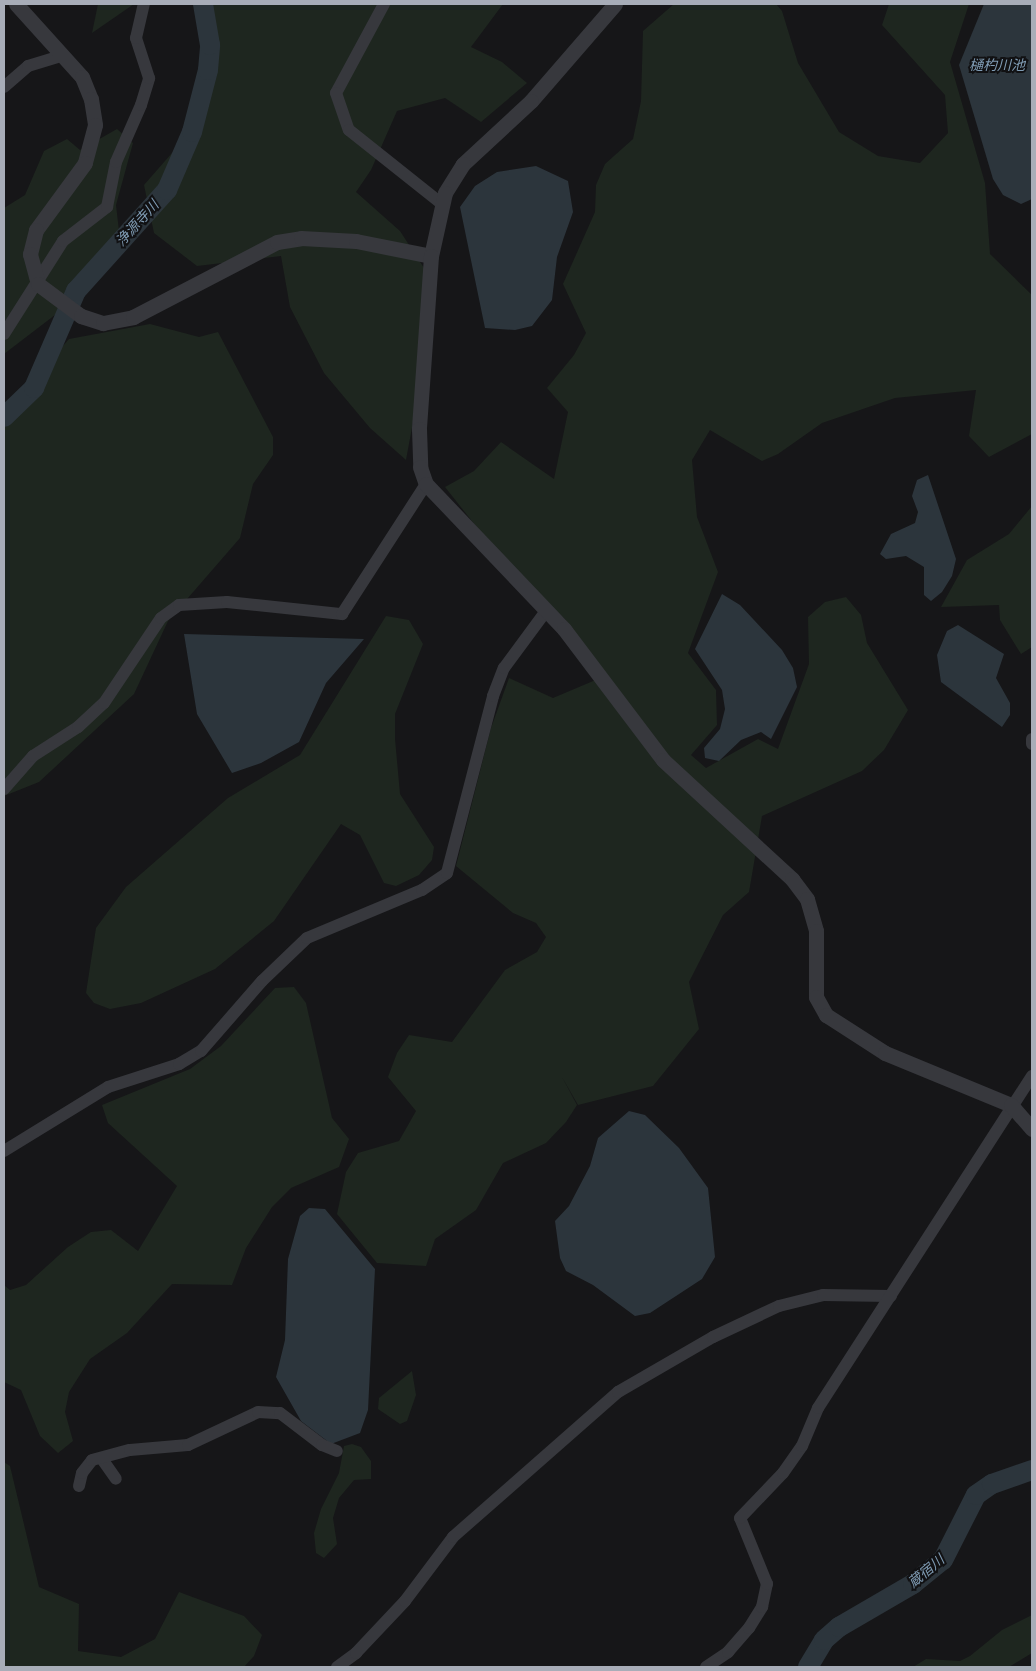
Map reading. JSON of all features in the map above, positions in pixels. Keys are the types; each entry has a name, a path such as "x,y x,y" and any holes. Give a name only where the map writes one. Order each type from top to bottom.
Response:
{"street":[{"path":"16,4 63,55 87,85 95,125 85,163 32,240 30,254 41,287 81,316 103,323 133,317 277,242 301,238 356,241 431,256"},
{"path":"4,334 41,287 63,241 107,207 116,162 142,105 149,78 136,38 144,4"},
{"path":"384,4 336,93 349,130 442,204"},
{"path":"615,4 531,101 463,164 442,204 431,256 419,429 420,467 426,484 546,610 663,760 773,859 807,899 816,931 816,996 826,1015 885,1053 1011,1105 1032,1129"},
{"path":"4,87 28,66 63,55"},
{"path":"4,789 32,756 78,727 104,703 161,618 179,605 227,602 342,614 426,484"},
{"path":"4,1151 108,1087 179,1064 201,1051 262,981 307,938 422,890 447,873 493,696 504,668 546,610"},
{"path":"1032,739 1032,744"},
{"path":"706,1667 728,1652 749,1628 762,1607 767,1584 740,1518 783,1473 802,1446 818,1408 1011,1105 1032,1076"},
{"path":"336,1667 356,1653 405,1601 453,1537 618,1392 713,1336 780,1306 823,1295 891,1296"},
{"path":"79,1486 86,1466 102,1459 130,1450 188,1445 243,1418 270,1411 280,1412 322,1445 337,1450"},
{"path":"102,1459 116,1480"}],"shaded area":[{"path":"98,4 134,4 92,33"},
{"path":"193,4 503,4 471,47 502,62 527,83 481,122 445,98 397,111 371,170 356,192 400,231 426,271 428,341 406,460 370,428 324,373 290,307 281,256 197,266 154,233 144,185 206,114 208,41"},
{"path":"674,4 776,4 782,11 798,63 839,132 878,156 920,163 948,133 945,95 882,25 889,4 969,4 950,62 985,183 990,254 1032,295 1032,434 989,457 969,436 976,390 895,398 822,423 778,454 762,461 710,430 692,460 697,517 718,572 688,653 716,690 717,725 691,755 706,768 758,739 778,749 809,664 808,617 825,602 846,597 861,615 867,643 908,710 884,750 862,771 762,816 749,892 723,915 689,982 699,1029 653,1086 578,1105 562,1077 577,1105 566,1122 546,1143 503,1163 476,1210 435,1239 426,1266 377,1263 337,1214 346,1172 358,1153 399,1141 416,1111 388,1077 397,1053 409,1035 452,1042 505,970 537,952 546,937 536,923 513,913 456,866 491,728 509,678 553,698 605,676 565,619 509,568 445,487 474,471 501,442 554,479 568,412 547,388 574,355 586,333 563,284 595,212 596,185 605,164 633,139 641,101 643,31"},
{"path":"117,129 133,143 116,205 119,231 85,292 4,354 4,208 25,195 44,151 67,139 80,150"},
{"path":"150,324 199,337 218,332 273,437 273,455 253,484 240,538 168,621 134,694 39,782 4,796 4,413 69,339"},
{"path":"1032,506 1032,647 1021,654 1000,620 999,605 941,607 967,560 1009,534"},
{"path":"386,616 409,620 423,644 395,714 395,739 400,794 434,847 432,860 419,875 396,886 384,883 360,835 341,824 274,921 215,969 141,1003 110,1009 94,1003 86,993 96,928 126,887 228,798 300,755"},
{"path":"294,987 306,1003 332,1118 349,1139 339,1167 291,1188 272,1207 246,1248 232,1285 172,1284 127,1333 90,1359 69,1392 65,1412 73,1441 58,1453 40,1436 21,1390 4,1382 4,1285 10,1290 26,1285 68,1247 91,1232 111,1230 138,1251 177,1186 108,1123 102,1105 190,1069 221,1046 275,988"},
{"path":"412,1371 416,1395 407,1421 400,1424 378,1409 379,1398"},
{"path":"352,1444 361,1447 371,1461 371,1479 354,1480 339,1498 333,1518 337,1544 324,1558 316,1553 314,1533 321,1509 339,1473 344,1446"},
{"path":"4,1462 10,1466 39,1587 79,1604 78,1651 121,1657 155,1639 179,1592 244,1616 262,1635 254,1656 244,1667 4,1667"},
{"path":"1032,1615 1032,1653 1009,1667 913,1667 926,1659 960,1661 970,1656 1002,1630"}],"water":[{"name":"樋杓川池","path":"984,4 1032,4 1032,199 1021,204 1003,195 993,179 959,65"},
{"path":"536,166 568,181 573,212 557,257 552,300 532,326 515,330 485,328 460,207 475,186 497,172"},
{"path":"928,475 956,559 952,576 942,592 931,601 924,595 924,567 906,556 886,559 880,554 891,534 915,523 918,512 912,496 917,480"},
{"path":"722,594 740,605 782,650 793,668 797,687 771,739 761,732 741,740 719,761 705,758 704,748 720,729 725,709 722,690 695,649"},
{"path":"958,625 1004,654 996,678 1010,703 1010,715 1002,727 941,682 937,655 947,631"},
{"path":"184,634 364,639 326,683 299,742 261,763 232,773 197,714"},
{"path":"629,1111 645,1115 679,1148 708,1188 715,1257 702,1279 650,1313 635,1316 593,1285 566,1271 560,1258 555,1221 569,1206 590,1166 598,1138"},
{"path":"309,1208 325,1209 375,1269 368,1410 360,1433 331,1444 301,1421 276,1377 285,1340 288,1259 300,1216"}],"waterway":[{"name":"浄源寺川","path":"4,417 34,388 76,291 167,190 192,132 208,70 210,45 203,4"},
{"name":"蔵宿川","path":"808,1667 824,1640 839,1627 913,1584 943,1560 976,1495 992,1484 1032,1470"}]}
